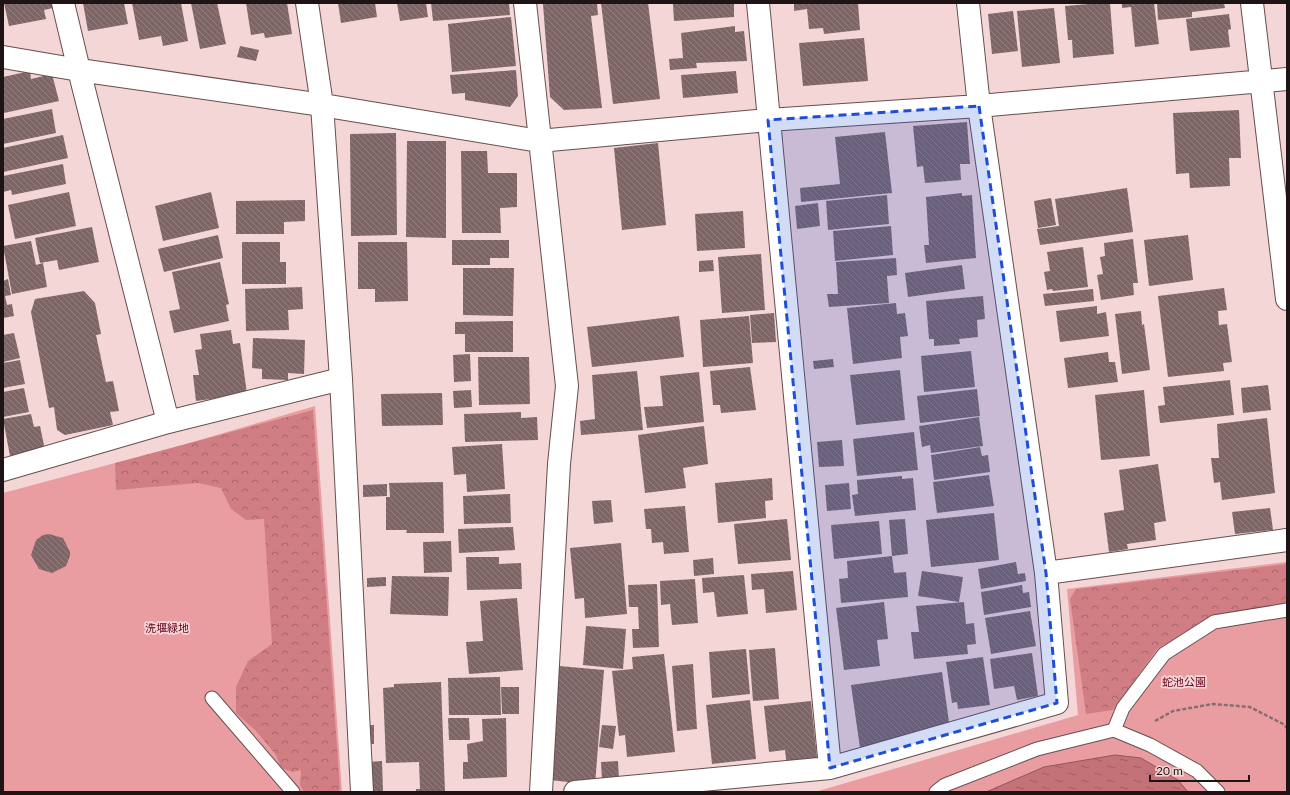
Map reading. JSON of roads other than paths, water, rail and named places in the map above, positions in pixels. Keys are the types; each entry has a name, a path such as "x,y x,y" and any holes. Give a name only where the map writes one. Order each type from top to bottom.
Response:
{"street":[{"path":"64,3 79,70 168,422"},
{"path":"307,3 322,106 341,379 362,792"},
{"path":"525,3 567,386 559,464 541,792"},
{"path":"758,3 830,768"},
{"path":"575,792 830,768 1057,703 1046,573 979,106 968,3"},
{"path":"1252,3 1287,299"},
{"path":"3,57 539,141 768,120 979,106 1287,79"},
{"path":"3,470 168,422 341,379"},
{"path":"1046,573 1287,540"}],"lane":[{"path":"1114,730 1123,708 1164,654 1214,622 1287,610"},
{"path":"212,698 293,792"},
{"path":"936,792 945,785 1037,749 1114,730 1150,745 1197,771 1218,792"}],"water":[{"path":"1115,755 1141,758 1178,780 1188,792 986,792 1044,767"}],"park label":[{"name":"洗堰緑地","path":"167,628"},
{"name":"蛇池公園","path":"1184,682"}]}
